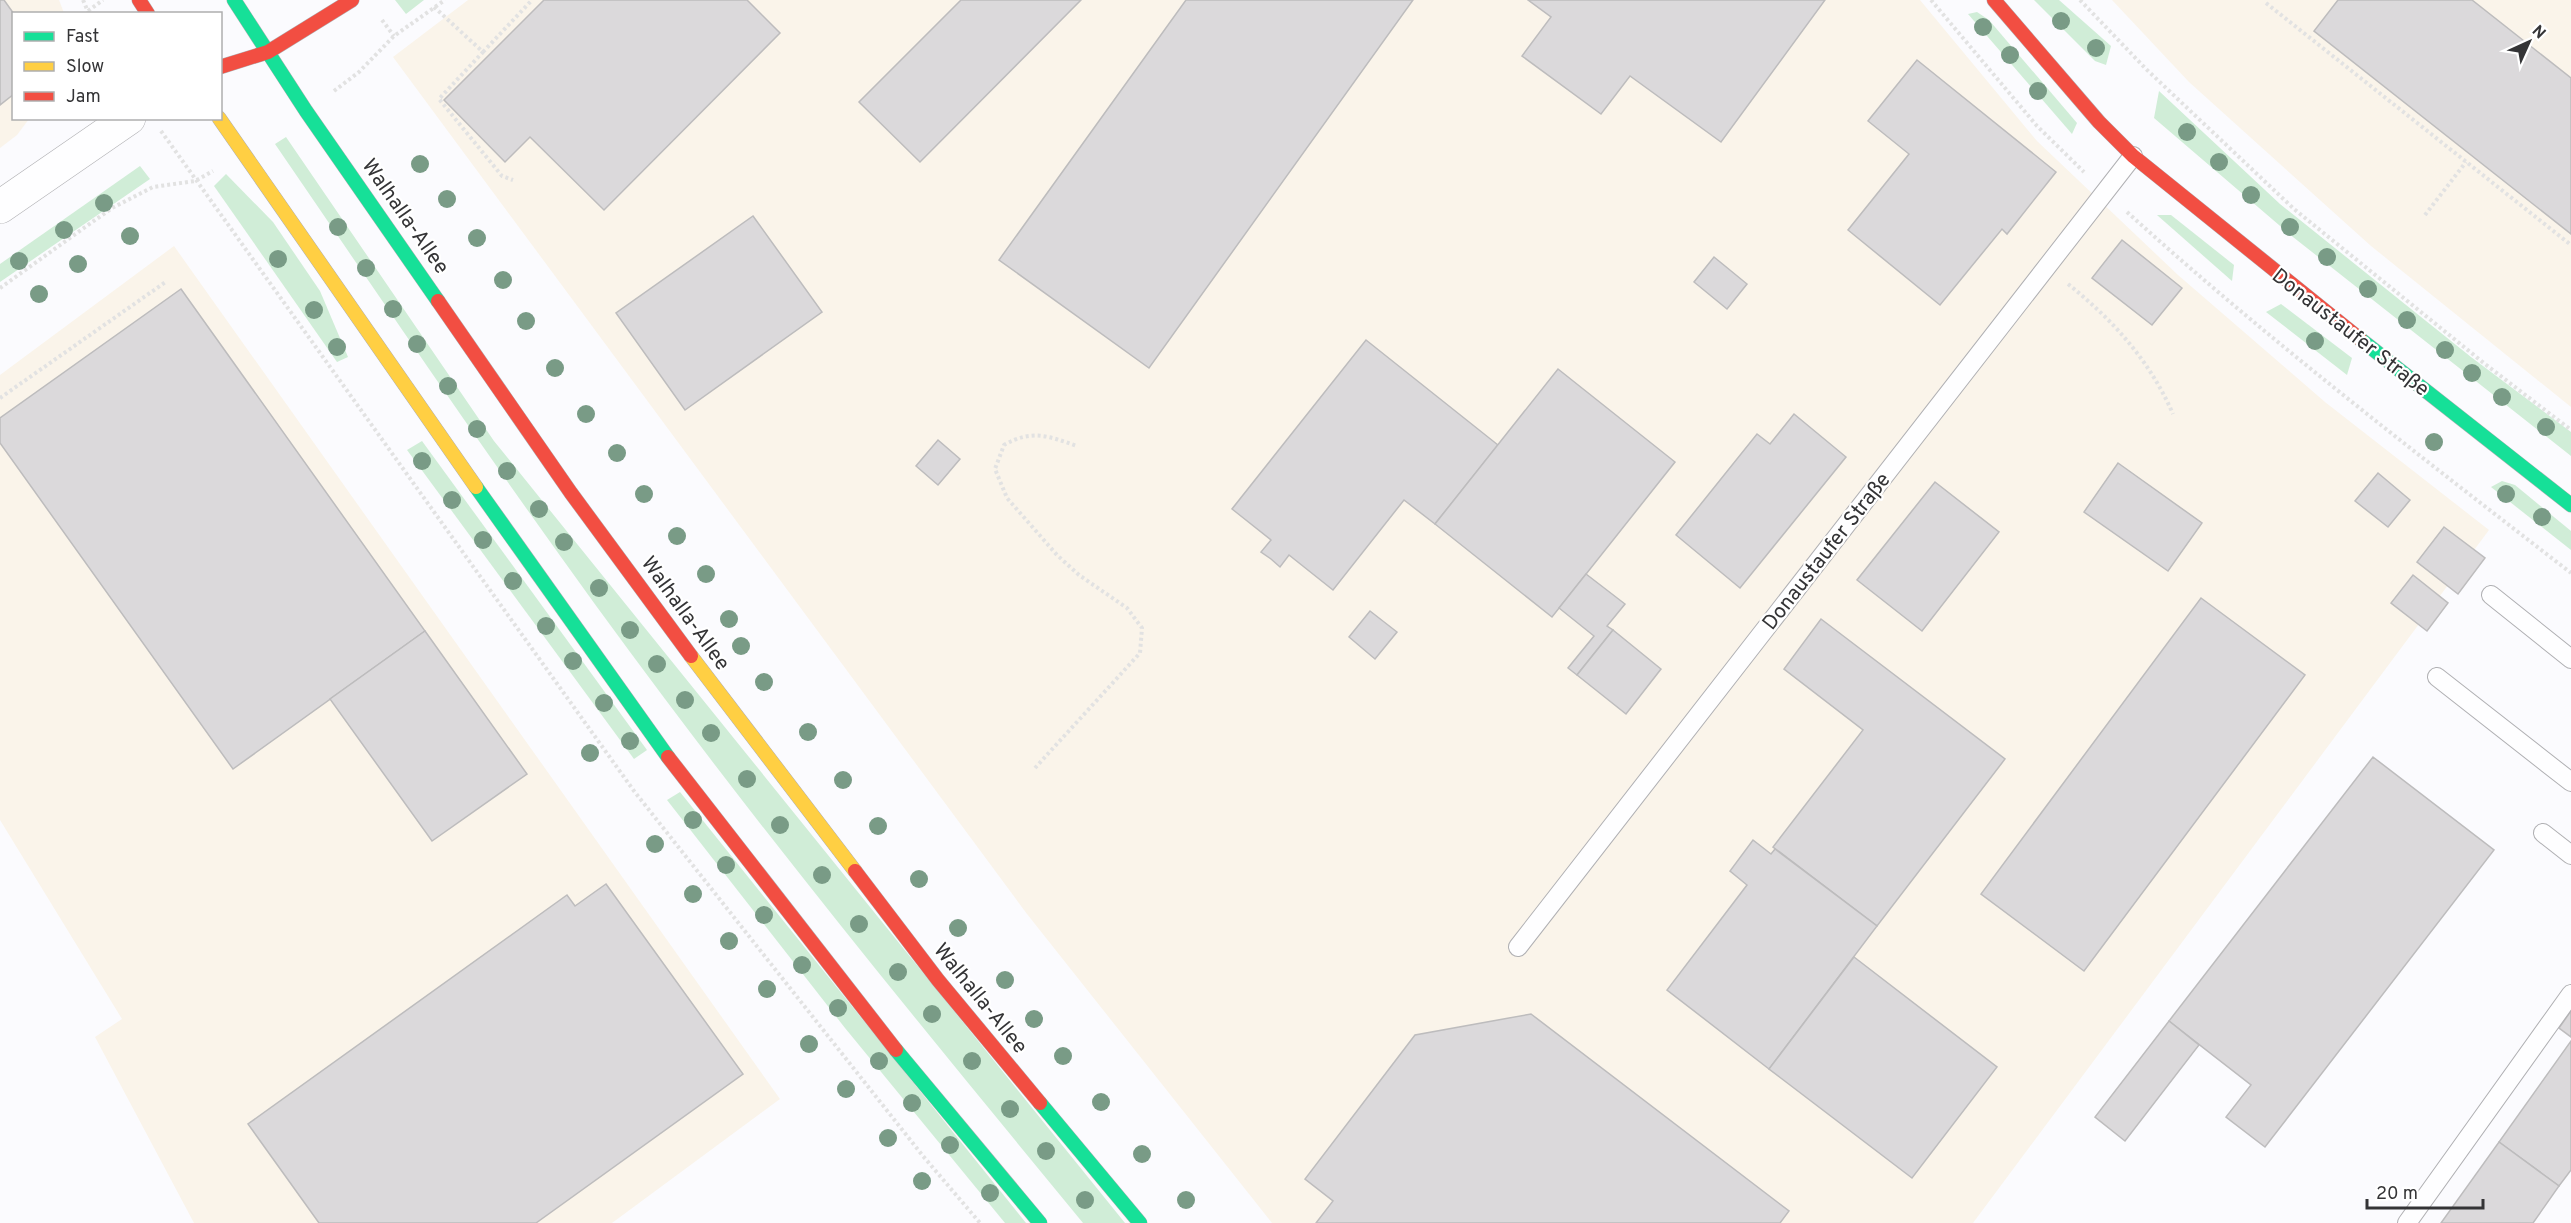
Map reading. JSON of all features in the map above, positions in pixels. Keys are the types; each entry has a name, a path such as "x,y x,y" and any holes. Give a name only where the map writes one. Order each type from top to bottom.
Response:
{"main road":[{"path":"222,66 268,52 352,0"},
{"name":"Donaustaufer Straße","path":"1994,0 2099,122 2133,156 2257,258 2571,505"},
{"name":"Walhalla-Allee","path":"230,3 268,52 306,111 571,493 715,688 938,980 1140,1223"},
{"path":"220,120 380,352 673,763 874,1023 1040,1223"}],"street":[{"path":"0,207 144,123"}],"lane":[{"name":"Donaustaufer Straße","path":"1518,947 2133,156"},
{"path":"2491,596 2571,658"},
{"path":"2437,677 2571,782"},
{"path":"2543,833 2571,855"},
{"path":"2407,1223 2571,994"}],"path":[{"path":"83,0 88,12 104,0"},
{"path":"394,36 445,0"},
{"path":"513,180 502,176 439,99 532,0"},
{"path":"1931,0 2037,126 2176,256 2362,411 2571,573"},
{"path":"2080,0 2146,69 2294,209 2485,364 2571,430"},
{"path":"2266,3 2571,245"},
{"path":"435,7 483,52"},
{"path":"144,123 195,181 634,791 916,1147 980,1223"},
{"path":"2425,216 2466,162"},
{"path":"0,288 112,208 153,187 195,181"},
{"path":"2047,267 2090,301 2126,338 2161,387 2173,414"},
{"path":"0,398 166,281"},
{"path":"1035,768 1140,653 1142,628 1127,608 1079,575 1057,555 1007,498 995,469 1004,445 1016,438 1035,434 1077,446"}],"shaded area":[{"path":"0,0 59,0 64,12 12,12 12,120 28,120 17,135 0,148"},
{"path":"468,0 1920,0 2037,141 2178,275 2325,402 2489,530 1973,1223 1272,1223 1027,914 393,57"},
{"path":"2112,0 2571,0 2571,407 2371,246 2189,82"},
{"path":"174,246 780,1099 612,1223 194,1223 95,1037 122,1019 0,820 0,375"}],"green space":[{"path":"395,0 424,0 406,14"},
{"path":"2034,0 2059,0 2111,46 2106,65 2095,61"},
{"path":"1977,12 1989,20 2077,123 2072,134 1968,14"},
{"path":"2159,91 2280,204 2471,357 2571,432 2571,456 2293,237 2154,118"},
{"path":"286,137 494,441 1125,1223 1083,1223 871,963 716,766 614,631 516,493 275,144"},
{"path":"140,166 150,179 0,282 0,264"},
{"path":"226,174 273,222 320,291 348,357 337,362 214,186"},
{"path":"2157,215 2171,215 2234,265 2232,281"},
{"path":"2281,304 2352,358 2347,375 2266,312"},
{"path":"422,441 647,750 634,759 407,450"},
{"path":"2502,481 2515,485 2571,531 2571,550 2491,487"},
{"path":"680,792 1026,1223 1005,1223 845,1028 667,800"}],"building":[{"path":"0,0 4,0 13,12 12,96 0,105"},
{"path":"544,0 747,0 780,33 604,210 530,137 505,162 444,100"},
{"path":"961,0 1081,0 920,162 859,102"},
{"path":"1186,0 1413,0 1149,368 999,260"},
{"path":"1528,0 1825,0 1721,142 1630,76 1601,114 1522,56 1551,17"},
{"path":"2338,0 2472,0 2571,78 2571,234 2314,31"},
{"path":"1917,60 2056,172 2007,234 2002,229 1940,305 1848,230 1909,154 1868,121"},
{"path":"753,216 822,312 685,410 616,313"},
{"path":"2122,240 2182,288 2152,325 2092,278"},
{"path":"1714,257 1747,284 1727,309 1694,282"},
{"path":"181,289 425,631 233,769 0,443 0,418"},
{"path":"1366,340 1498,445 1435,524 1404,500 1333,590 1289,555 1280,567 1261,552 1271,540 1232,509"},
{"path":"1558,369 1675,462 1552,617 1435,524"},
{"path":"1794,414 1846,457 1740,588 1676,535 1757,434 1770,444"},
{"path":"938,440 960,459 938,485 916,466"},
{"path":"2118,463 2202,523 2168,571 2084,512"},
{"path":"2378,473 2410,500 2388,527 2355,501"},
{"path":"1935,482 1999,532 1922,631 1857,580"},
{"path":"2444,527 2485,558 2458,594 2417,562"},
{"path":"1586,574 1625,604 1607,626 1613,630 1577,675 1568,668 1594,636 1559,608"},
{"path":"2413,575 2448,603 2427,631 2391,603"},
{"path":"2201,598 2305,675 2084,971 1981,894"},
{"path":"1370,611 1397,632 1375,659 1349,637"},
{"path":"1821,619 2005,759 1877,926 1773,847 1863,730 1784,669"},
{"path":"1613,630 1661,669 1626,714 1577,675"},
{"path":"425,631 527,774 432,841 330,699"},
{"path":"2373,757 2494,850 2265,1147 2226,1117 2251,1085 2169,1021"},
{"path":"1753,840 1771,854 1775,849 1877,926 1769,1069 1667,990 1747,885 1730,871"},
{"path":"606,884 743,1074 536,1223 319,1223 248,1124 567,895 575,906"},
{"path":"1854,957 1997,1067 1912,1178 1769,1069"},
{"path":"2571,1011 2571,1037 2559,1028"},
{"path":"1531,1014 1789,1211 1780,1223 1316,1223 1333,1201 1305,1179 1415,1035"},
{"path":"2169,1021 2199,1045 2125,1141 2095,1117"},
{"path":"2571,1041 2571,1170 2559,1186 2499,1142"},
{"path":"2499,1142 2559,1186 2533,1223 2441,1223"}],"traffic: fast":[{"path":"234,0 306,111 438,301"},
{"path":"2360,339 2571,505"},
{"path":"476,487 668,757"},
{"path":"896,1050 1040,1223"},
{"path":"1040,1103 1140,1223"}],"traffic: slow":[{"path":"220,120 476,487"},
{"path":"691,656 855,871"}],"traffic: jam":[{"path":"139,0 147,12"},
{"path":"222,66 268,52 352,0"},
{"path":"1994,0 2099,122 2133,156 2360,339"},
{"path":"438,301 571,493 691,656"},
{"path":"668,757 896,1050"},
{"path":"855,871 938,980 1040,1103"}]}
